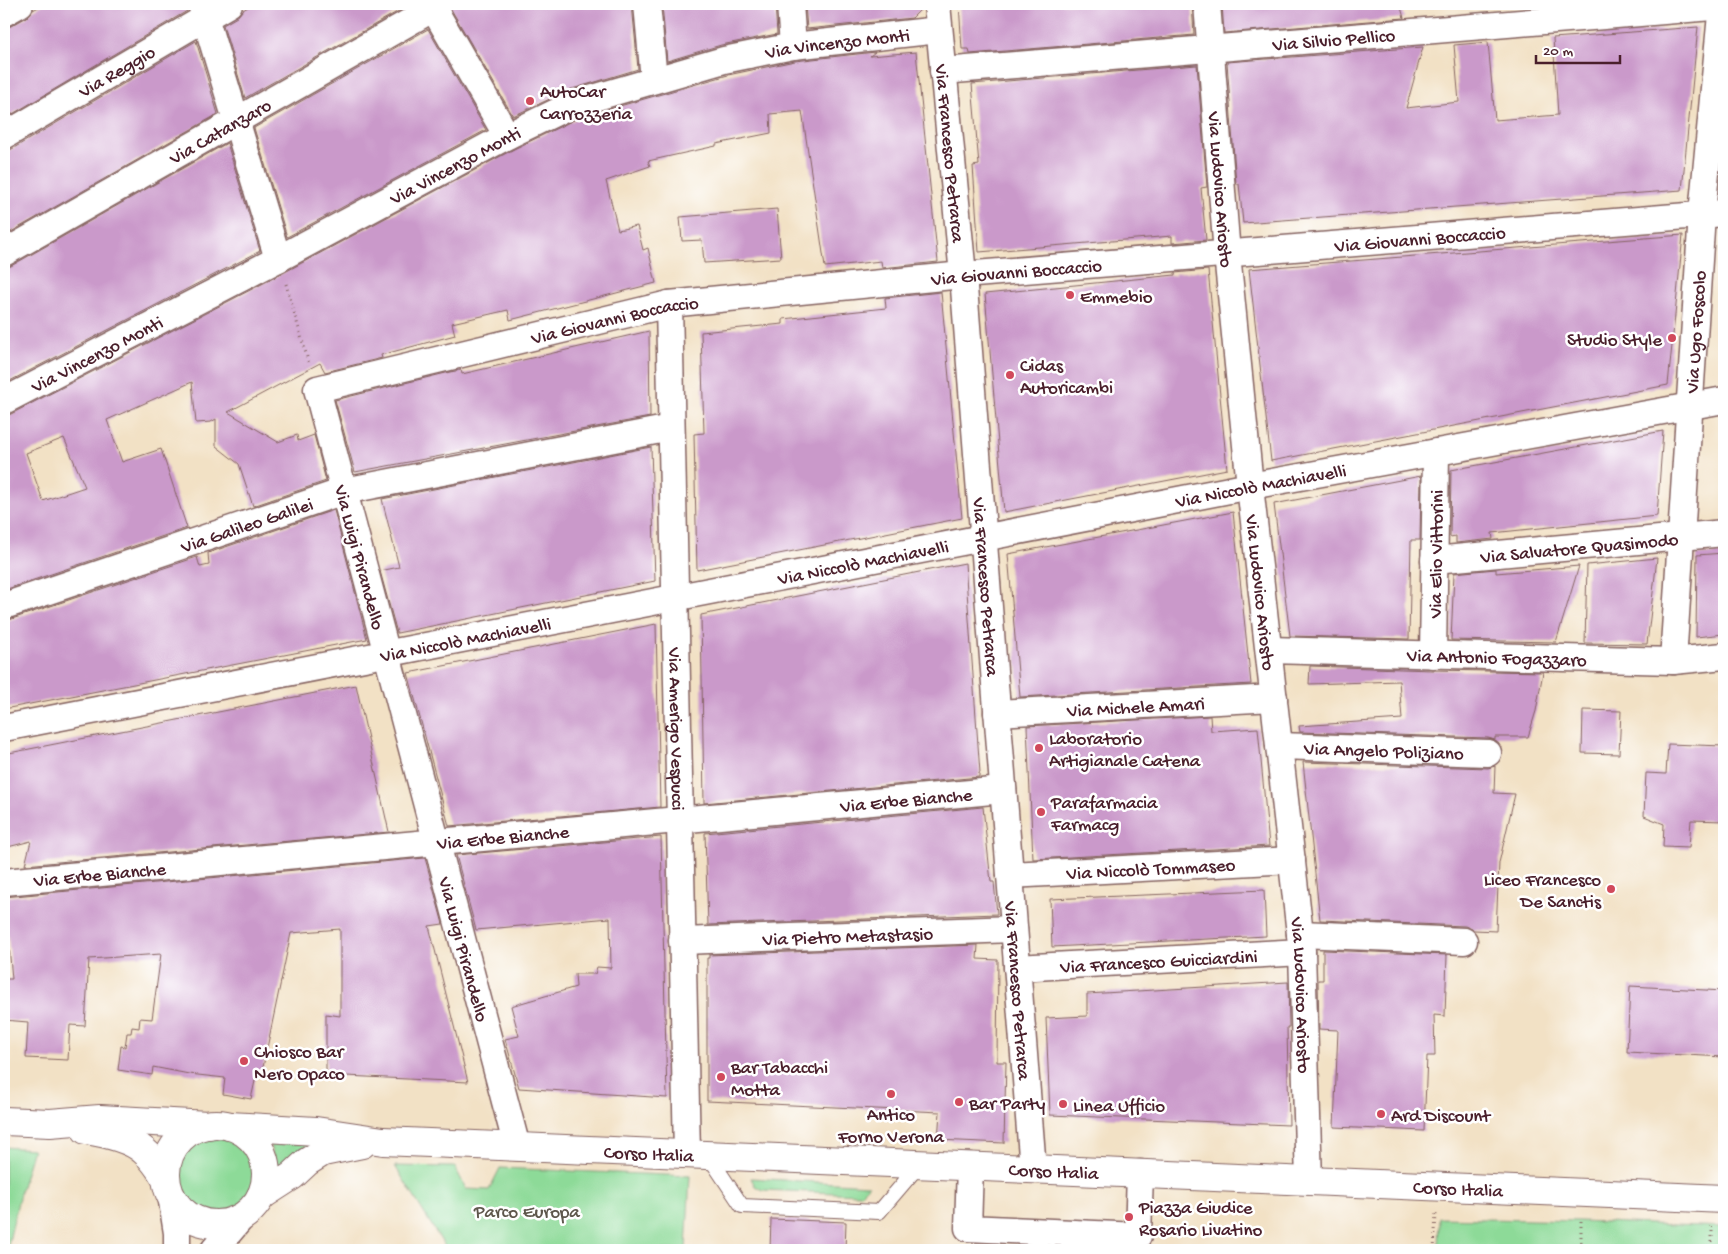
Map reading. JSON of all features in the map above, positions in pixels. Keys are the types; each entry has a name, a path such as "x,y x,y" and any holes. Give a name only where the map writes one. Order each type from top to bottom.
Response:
{"main road":[{"path":"4,1122 50,1123 100,1119 316,1131 383,1141"},
{"path":"50,1123 99,1132 134,1144 144,1151 156,1164 178,1207 188,1216 201,1222 229,1223 242,1217 253,1208 261,1196 265,1182 266,1167 254,1141 242,1132 219,1126 196,1128 176,1143 170,1155 166,1167 168,1187"},
{"name":"Corso Italia","path":"383,1141 1724,1199"},
{"path":"261,1196 292,1176 307,1162 323,1152 383,1141"}],"street":[{"path":"4,13 20,4"},
{"name":"Via Reggio","path":"4,136 203,11 229,4"},
{"path":"648,4 654,80"},
{"path":"790,4 793,46"},
{"name":"Via Francesco Petrarca","path":"937,4 962,275 1033,1169"},
{"name":"Via Ludovico Ariosto","path":"1207,4 1227,254 1250,486 1301,943 1309,1181"},
{"name":"Via Silvio Pellico","path":"943,71 1722,5"},
{"name":"Via Ugo Foscolo","path":"1673,661 1691,406 1713,214 1722,5"},
{"path":"433,6 508,136"},
{"name":"Via Catanzaro","path":"4,253 433,6"},
{"path":"203,11 278,259"},
{"name":"Via Vincenzo Monti","path":"4,401 278,259 508,136 573,104 724,60 793,46 939,30"},
{"name":"Via Giovanni Boccaccio","path":"317,389 668,304 962,275 1713,214"},
{"name":"Via Amerigo Vespucci","path":"668,304 682,941 697,1155"},
{"name":"Via Luigi Pirandello","path":"317,389 517,1147"},
{"name":"Via Niccolò Machiavelli","path":"4,728 1250,486 1724,400"},
{"name":"Via Galileo Galilei","path":"4,606 344,491 671,428"},
{"name":"Via Elio Vittorini","path":"1433,654 1436,452"},
{"name":"Via Salvatore Quasimodo","path":"1434,560 1724,533"},
{"name":"Via Antonio Fogazzaro","path":"1269,650 1673,661 1724,656"},
{"name":"Via Michele Amari","path":"997,713 1274,698"},
{"name":"Via Angelo Poliziano","path":"1279,746 1488,753"},
{"name":"Via Erbe Bianche","path":"4,882 1003,790"},
{"name":"Via Niccolò Tommaseo","path":"1010,875 1292,860"},
{"name":"Via Pietro Metastasio","path":"682,941 1014,929"},
{"name":"Via Francesco Guicciardini","path":"1017,968 1301,943 1464,941"},
{"path":"970,1166 967,1239 1138,1236 1140,1174"},
{"path":"168,1187 177,1232 177,1250"},
{"path":"214,1250 242,1217"}],"lane":[{"path":"697,1155 742,1206 869,1212 879,1212 920,1164"}],"path":[{"path":"278,259 317,389"},
{"path":"1434,1250 1436,1214"},
{"path":"1580,1220 1581,1250"},
{"path":"1712,1224 1712,1250"}],"green space":[{"path":"216,1137 230,1140 243,1148 251,1161 254,1175 251,1189 243,1202 230,1210 216,1213 202,1210 189,1202 181,1189 178,1175 181,1161 189,1148 202,1140"},
{"path":"272,1142 310,1144 282,1165 276,1165 270,1146"},
{"path":"4,1147 33,1149 20,1193 7,1250 4,1250"},
{"name":"Parco Europa","path":"395,1166 455,1167 466,1189 489,1190 500,1168 690,1176 686,1250 447,1250"},
{"path":"751,1178 869,1185 860,1194 762,1190 755,1186"},
{"path":"1439,1218 1724,1227 1724,1250 1438,1250"}],"building":[{"path":"44,4 186,4 187,11 4,119 4,28 27,17 33,10"},
{"path":"253,4 411,4 245,98 223,25"},
{"path":"448,4 632,4 638,69 569,90 513,116"},
{"path":"662,4 775,4 777,34 721,45 667,61"},
{"path":"805,4 922,4 922,8 912,18 807,29"},
{"path":"959,4 1192,4 1194,35 970,54 969,49 962,49"},
{"path":"1222,4 1400,4 1404,18 1224,33"},
{"path":"1698,27 1682,190 1243,223 1239,184 1236,184 1227,62 1423,47 1406,108 1459,102 1454,45 1488,42 1495,120 1558,115 1553,38"},
{"path":"428,29 486,130 287,237 254,128"},
{"path":"196,41 218,114 4,236 4,151 12,149"},
{"path":"875,52 870,56 916,52 938,262 882,268 881,261 825,267 802,111 770,114 771,133 648,161 650,166 606,181 618,230 637,226 643,250 648,248 656,283 510,320 508,310 452,323 455,335 381,355 382,358 325,372 320,363 228,412 278,442 297,435 298,441 314,435 326,481 253,506 239,464 216,446 216,419 211,422 196,423 192,382 107,420 122,462 161,449 187,528 4,590 4,416 285,272 514,149 578,118 728,75 795,61","holes":["64,438 85,487 43,501 26,453"]},
{"path":"1197,65 1207,187 1201,188 1206,240 1172,243 1172,236 979,252 973,166 979,165 972,84"},
{"path":"227,143 260,251 4,384 4,268 11,266"},
{"path":"777,209 781,258 704,263 702,240 682,241 680,217"},
{"path":"1683,235 1668,385 1271,461 1249,269"},
{"path":"1208,270 1227,469 1004,512 985,294"},
{"path":"941,292 962,518 697,570 694,434 704,433 701,332 783,324 783,319 886,308 885,298"},
{"path":"649,331 650,417 355,472 335,400 450,372 461,370 462,374"},
{"path":"1663,431 1657,516 1492,533 1493,539 1456,543 1456,536 1450,537 1451,470"},
{"path":"651,447 655,581 397,633 380,571 399,567 382,499"},
{"path":"1421,476 1420,540 1411,540 1409,639 1290,636 1274,504"},
{"path":"334,510 367,639 4,709 4,621 197,557 200,567 209,565 208,553"},
{"path":"1233,512 1251,684 1020,697 1008,554"},
{"path":"1724,553 1724,634 1696,637 1697,555"},
{"path":"1657,558 1647,644 1585,643 1587,565"},
{"path":"965,563 979,777 704,803 701,615"},
{"path":"1579,566 1556,642 1451,640 1454,573 1496,569 1496,573"},
{"path":"656,624 660,807 449,826 408,673"},
{"path":"1310,666 1543,672 1536,711 1528,737 1495,737 1495,740 1488,738 1300,732 1299,726 1402,719 1399,681 1309,684"},
{"path":"356,685 389,832 25,865 31,841 4,848 4,754"},
{"path":"1583,710 1621,711 1619,754 1582,753"},
{"path":"1210,716 1211,731 1258,728 1269,846 1033,859 1027,726"},
{"path":"1668,744 1724,746 1724,821 1691,820 1689,848 1663,847 1664,824 1644,816 1646,773 1666,774"},
{"path":"1303,762 1488,768 1495,766 1494,793 1515,794 1499,863 1496,931 1474,930 1465,926 1320,920"},
{"path":"983,807 991,882 994,882 997,914 708,925 705,833"},
{"path":"661,837 667,1098 519,1088 505,1039 519,1036 511,1006 576,987 575,974 595,974 597,967 611,968 610,918 476,930 456,855"},
{"path":"425,858 443,924 429,926 468,1082 326,1075 326,1014 340,1016 340,929 291,933 262,1072 257,1072 251,1099 223,1094 225,1078 153,1067 152,1075 118,1070 121,1046 125,1047 127,1033 131,1033 132,1027 139,1028 140,1018 152,1019 161,954 89,959 85,1026 70,1025 68,1060 26,1058 28,1022 4,1020 5,979 12,979 8,935 4,935 4,897"},
{"path":"1264,890 1266,936 1052,947 1050,899"},
{"path":"978,945 977,959 998,960 997,1062 1006,1062 1004,1143 938,1140 940,1112 707,1101 707,958 709,958 709,955"},
{"path":"1323,950 1447,955 1445,1016 1434,1015 1435,1056 1427,1056 1424,1131 1334,1127 1338,1030 1319,1029 1318,980 1323,980"},
{"path":"1288,982 1289,1125 1050,1115 1046,1018 1087,1016 1087,994"},
{"path":"1630,986 1724,991 1724,1057 1627,1052"},
{"path":"771,1219 846,1222 845,1250 770,1250"}],"place":[{"name":"AutoCar Carrozzeria","path":"530,101"},
{"name":"Emmebio","path":"1070,295"},
{"name":"Studio Style","path":"1672,338"},
{"name":"Cidas Autoricambi","path":"1010,375"},
{"name":"Laboratorio Artigianale Catena","path":"1039,748"},
{"name":"Parafarmacia Farmacg","path":"1041,812"},
{"name":"Liceo Francesco De Sanctis","path":"1611,889"},
{"name":"Chiosco Bar Nero Opaco","path":"244,1061"},
{"name":"Bar Tabacchi Motta","path":"721,1077"},
{"name":"Antico Forno Verona","path":"891,1094"},
{"name":"Bar Party","path":"959,1102"},
{"name":"Linea Ufficio","path":"1063,1104"},
{"name":"Ard Discount","path":"1381,1114"},
{"name":"Piazza Giudice Rosario Livatino","path":"1129,1217"}]}
